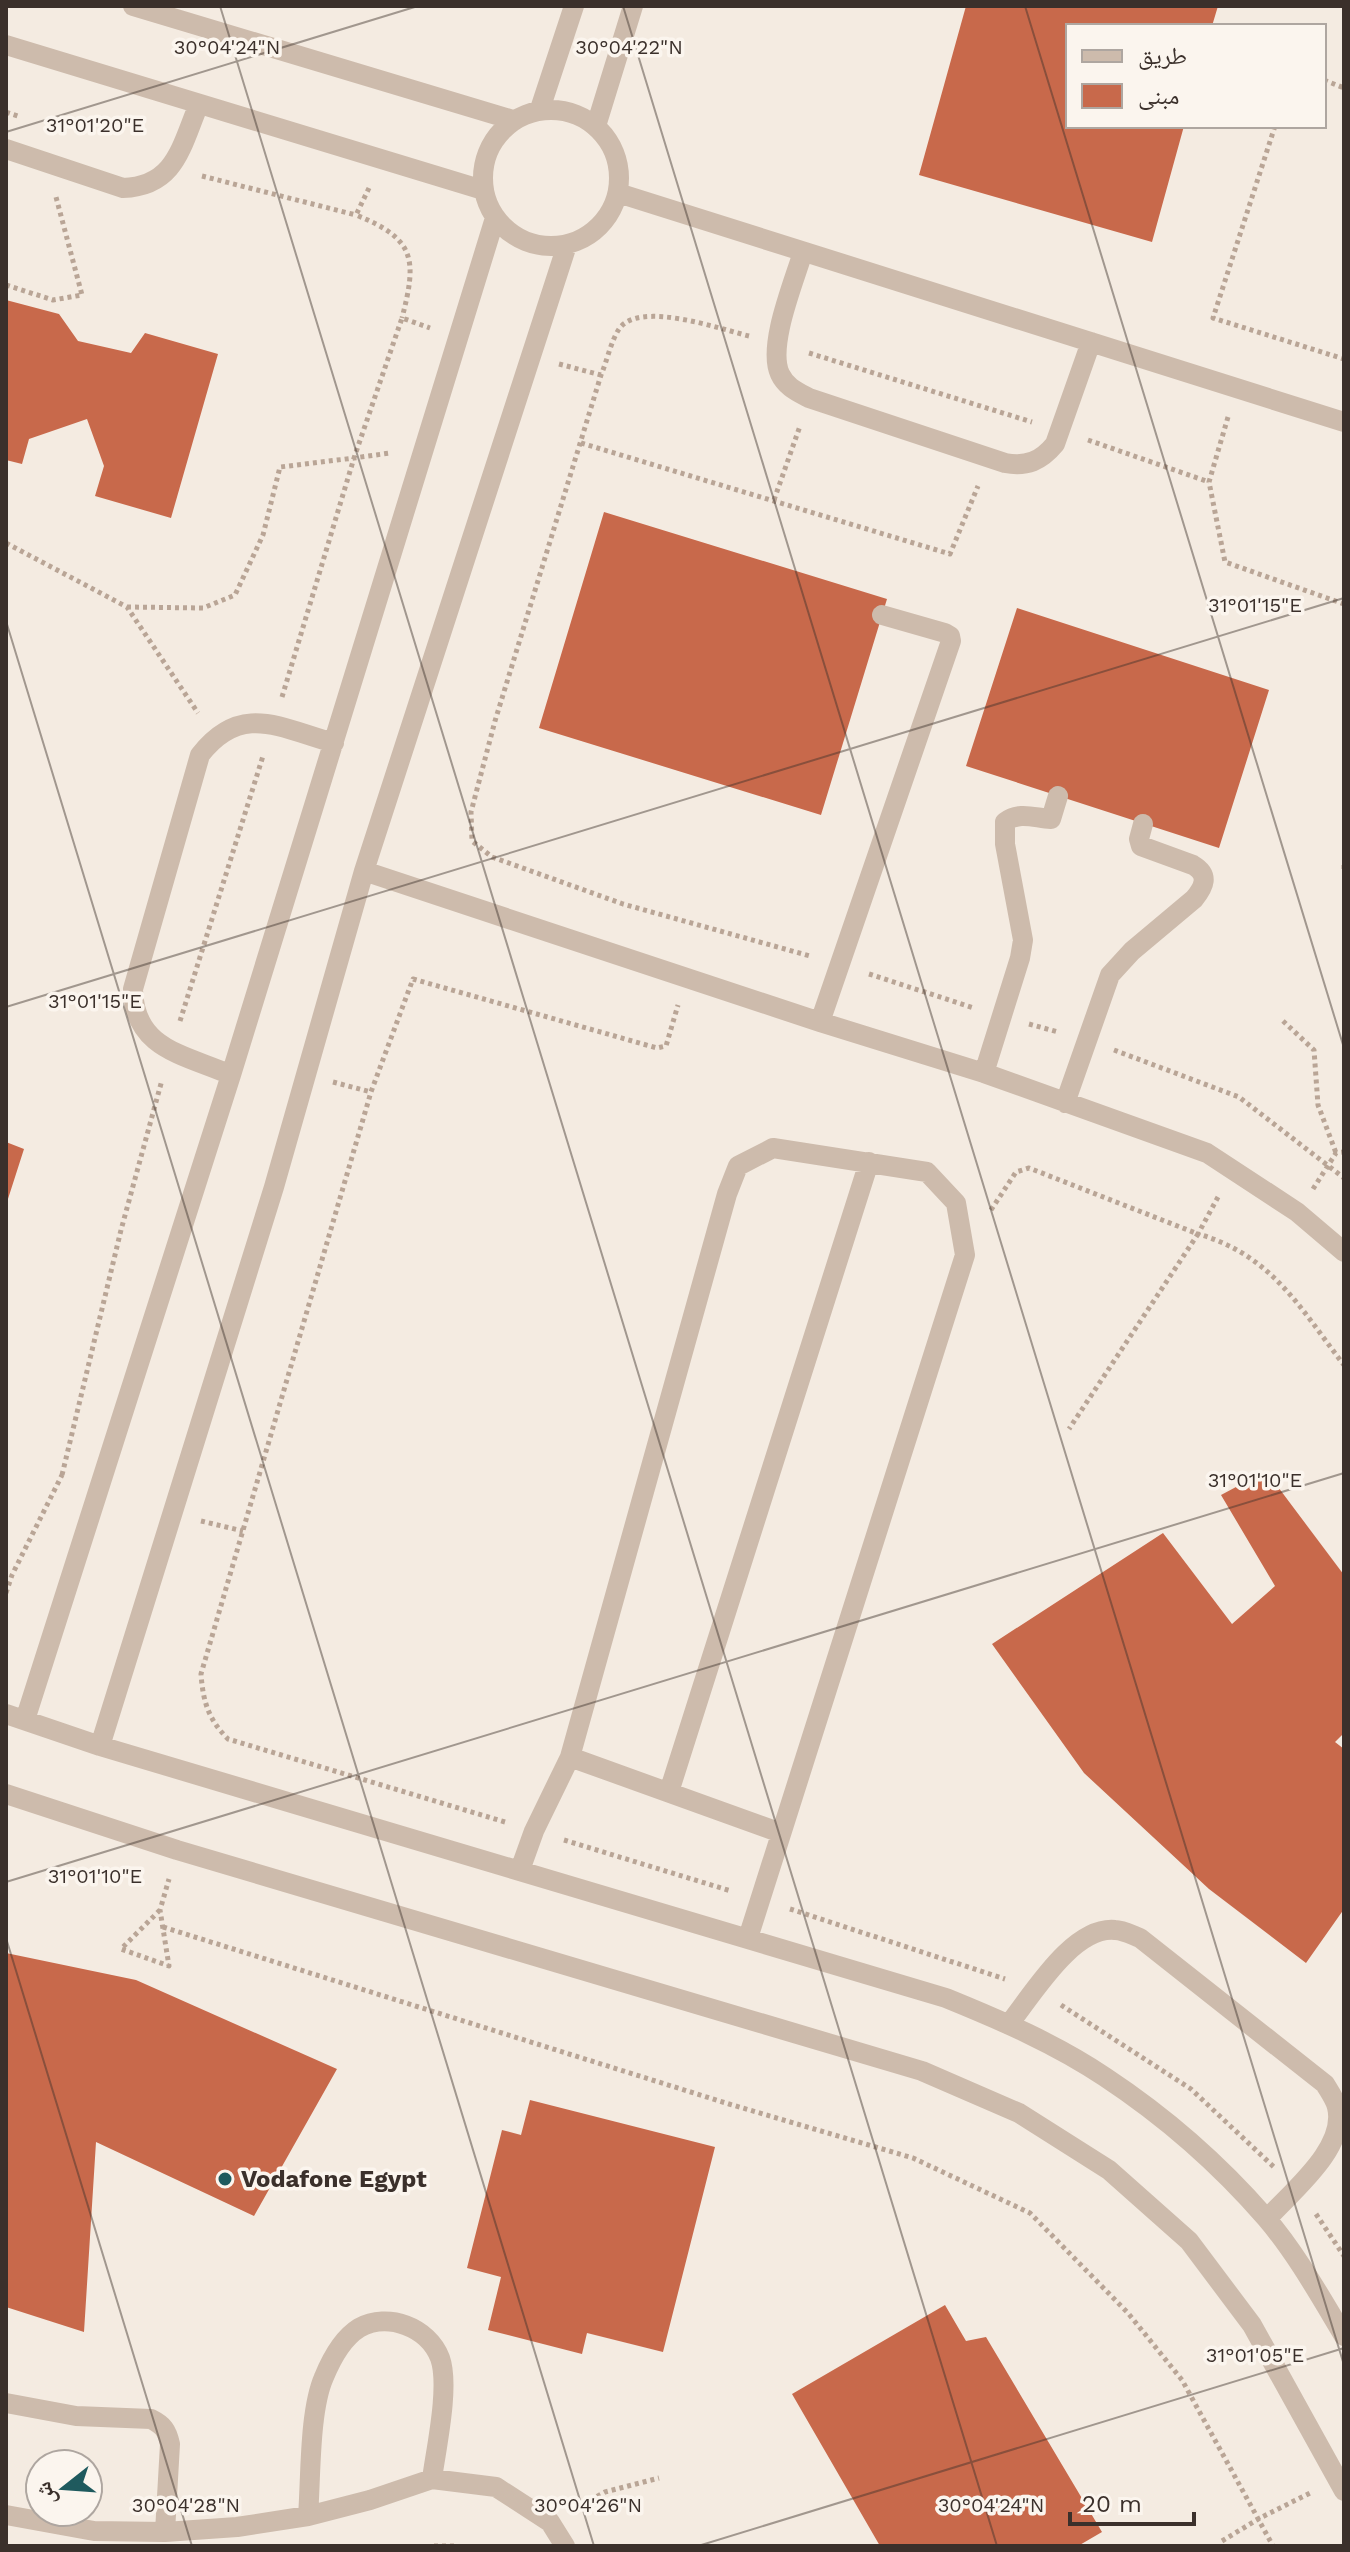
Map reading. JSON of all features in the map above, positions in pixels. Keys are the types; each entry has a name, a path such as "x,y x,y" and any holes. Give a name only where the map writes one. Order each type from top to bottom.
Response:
{"street":[{"path":"133,6 513,120"},
{"path":"540,109 574,6"},
{"path":"596,126 633,6"},
{"path":"6,45 483,190"},
{"path":"6,149 123,188 141,187 158,181 171,169 199,104"},
{"path":"540,109 560,109 579,115 596,126 608,140 616,157 618,193 611,211 585,237 567,245 547,247 527,243 509,233 495,218 483,190 482,170 487,151 498,134 513,120 540,109"},
{"path":"618,193 1344,422"},
{"path":"495,218 231,1075 99,1488 16,1717 100,1746 946,1998 1009,2024 1104,2076 1190,2142 1267,2219 1344,2336"},
{"path":"100,1746 274,1187 364,871 567,245"},
{"path":"803,252 777,343 776,360 781,376 792,389 809,398 989,458 1020,466 1046,455 1055,444 1091,342"},
{"path":"820,1022 951,641 945,633 882,615"},
{"path":"231,1075 160,1045 143,1030 134,1011 133,989 200,755 214,737 235,725 258,722 334,743"},
{"path":"984,1073 1023,940 1003,831 1005,822 1012,816 1021,815 1051,819 1058,796"},
{"path":"1065,1103 1110,975 1132,951 1194,899 1205,880 1201,870 1193,865 1141,846 1139,839 1143,824"},
{"path":"364,871 984,1073 1207,1153 1297,1212 1344,1252"},
{"path":"520,1870 534,1831 570,1757 727,1194 738,1166 773,1148 927,1172 956,1203 965,1255 748,1938"},
{"path":"669,1792 869,1162"},
{"path":"570,1757 781,1833"},
{"path":"6,1794 177,1850 922,2071 1019,2113 1109,2170 1189,2241 1252,2325 1340,2485"},
{"path":"1009,2024 1070,1948 1091,1933 1116,1930 1140,1938 1325,2084 1337,2107 1338,2131 1327,2154 1267,2219"},
{"path":"308,2516 316,2414 322,2381 337,2351 358,2329 383,2321 406,2324 426,2338 440,2357 444,2381 432,2479"},
{"path":"6,2403 76,2416 151,2419 162,2424 170,2444 165,2532"},
{"path":"6,2515 94,2531 165,2532 237,2527 308,2516 432,2479 496,2487 550,2522 565,2546"}],"path":[{"path":"1274,128 1213,318 1344,359"},
{"path":"6,1593 62,1475 121,1230 171,1049 354,458 402,318 412,279 406,248 380,225 356,215 382,160"},
{"path":"6,285 53,300 82,295 48,163"},
{"path":"1209,482 1060,430 777,343 642,314 620,327 601,375 495,721 471,812 472,841 492,857 623,904 840,965 1001,1017 1087,1040 1239,1097 1344,1178"},
{"path":"402,318 458,338"},
{"path":"532,356 601,375"},
{"path":"1237,388 1209,482 1225,562 1344,604"},
{"path":"774,500 809,398"},
{"path":"581,443 950,554 989,458"},
{"path":"6,543 127,607 203,608 235,595 263,535 280,467 424,448"},
{"path":"127,607 214,737"},
{"path":"1283,1021 1314,1050 1318,1105 1336,1153 1297,1212"},
{"path":"1336,1153 1344,1152"},
{"path":"965,1255 1007,1182 1016,1172 1029,1168 1223,1241 1251,1256 1286,1288 1344,1365"},
{"path":"1069,1429 1198,1234 1232,1169"},
{"path":"62,1475 99,1488"},
{"path":"172,1514 243,1531"},
{"path":"160,1910 121,1949 169,1966 160,1910 177,1850"},
{"path":"163,1927 729,2104 913,2158 1030,2213 1128,2313 1182,2380 1273,2546"},
{"path":"1296,2188 1344,2256"},
{"path":"550,2522 605,2492 659,2478"},
{"path":"1222,2541 1260,2518 1340,2485"},
{"path":"434,2546 458,2546"}],"building":[{"path":"966,6 1218,6 1213,24 1066,24 1066,128 1183,128 1152,242 919,175"},
{"path":"6,300 59,314 78,341 131,353 145,333 218,354 171,518 95,496 104,466 87,419 29,439 22,464 6,460"},
{"path":"604,512 887,599 821,815 539,728"},
{"path":"1017,608 1269,690 1219,848 966,766"},
{"path":"6,1142 24,1149 7,1202 6,1202"},
{"path":"1266,1471 1344,1575 1344,1733 1335,1742 1344,1749 1344,1909 1306,1963 1209,1889 1084,1773 992,1644 1163,1533 1232,1624 1275,1586 1221,1495"},
{"name":"Vodafone Egypt","path":"6,1953 136,1980 337,2069 254,2216 96,2142 84,2332 6,2307"},
{"name":"Vodafone Egypt","path":"530,2100 715,2147 663,2352 587,2333 582,2354 488,2330 501,2277 467,2268 502,2130 521,2135"},
{"path":"945,2305 966,2341 986,2337 1102,2532 1078,2546 880,2546 792,2394"}],"place":[{"name":"Vodafone Egypt","path":"225,2179"}]}
